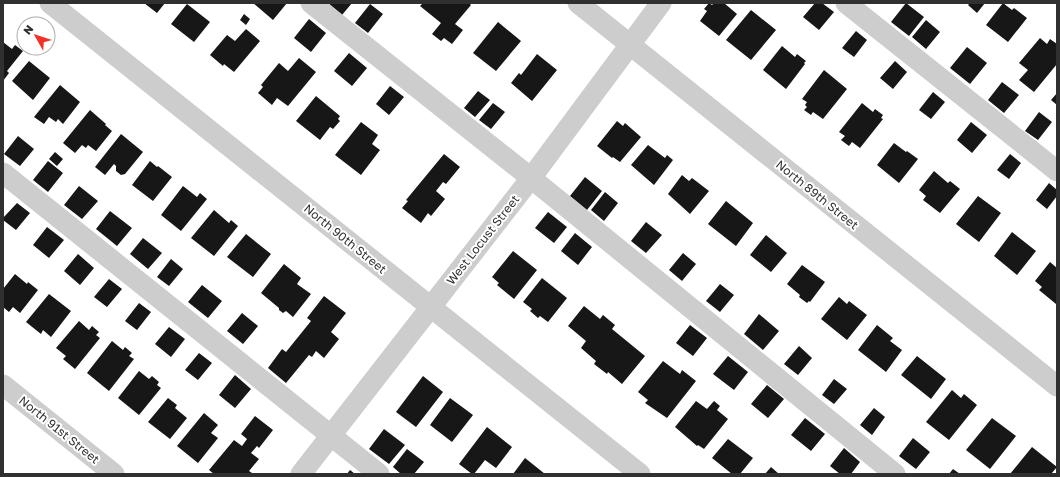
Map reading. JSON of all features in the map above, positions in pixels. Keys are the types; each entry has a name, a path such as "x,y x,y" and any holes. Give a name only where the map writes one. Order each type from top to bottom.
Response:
{"street":[{"name":"North 90th Street","path":"50,3 640,474"},
{"path":"311,3 531,178 895,474"},
{"name":"North 89th Street","path":"578,3 1057,386"},
{"name":"West Locust Street","path":"302,474 531,178 629,44 661,3"},
{"path":"846,3 1057,171"},
{"path":"3,173 379,474"},
{"name":"North 91st Street","path":"3,385 114,474"}],"building":[{"path":"144,3 165,3 157,13"},
{"path":"253,3 287,3 273,20"},
{"path":"328,3 352,3 342,15"},
{"path":"423,3 469,3 471,5 455,24 463,30 452,44 444,38 441,41 432,34 441,23 420,6"},
{"path":"709,3 712,5 714,3 724,3 737,14 719,36 700,21 707,11 704,9"},
{"path":"815,3 822,3 834,12 819,30 803,17"},
{"path":"906,3 924,17 909,36 891,22"},
{"path":"970,3 985,3 977,13 968,5"},
{"path":"1003,3 1012,10 1014,8 1027,18 1008,42 986,25"},
{"path":"187,4 210,22 194,42 171,24"},
{"path":"370,4 383,14 368,33 355,23"},
{"path":"751,10 776,30 751,60 726,40"},
{"path":"244,14 250,19 246,25 240,20"},
{"path":"309,19 326,33 311,52 294,38"},
{"path":"926,20 940,32 926,49 912,37"},
{"path":"498,22 521,41 496,71 473,53"},
{"path":"246,29 260,41 234,72 224,64 223,66 210,55 227,35 235,41"},
{"path":"856,31 867,40 854,57 842,48"},
{"path":"1040,38 1047,44 1050,39 1057,44 1057,64 1034,92 1019,80 1028,70 1019,63"},
{"path":"3,42 12,49 15,45 16,46 16,56 19,56 7,71 9,73 3,81"},
{"path":"782,46 795,57 797,54 806,61 786,89 763,70"},
{"path":"967,47 987,63 970,84 950,68"},
{"path":"349,53 367,68 352,86 334,71"},
{"path":"537,54 557,70 532,101 511,83 519,73 521,75"},
{"path":"299,58 316,72 288,106 277,98 272,105 258,93 263,87 261,85 279,63 288,71"},
{"path":"29,61 50,78 33,100 12,81"},
{"path":"895,61 907,72 893,89 880,78"},
{"path":"824,70 847,89 823,119 813,112 811,115 804,110 807,107 805,105 807,102 802,99"},
{"path":"1002,82 1019,95 1004,113 988,100"},
{"path":"60,85 80,102 63,124 58,119 56,122 49,117 44,124 34,117"},
{"path":"390,86 404,97 389,115 376,104"},
{"path":"478,91 490,100 475,117 464,108"},
{"path":"933,92 945,102 931,119 919,110"},
{"path":"1057,93 1057,105 1051,100"},
{"path":"316,96 340,116 338,119 340,121 333,129 330,127 320,140 296,121"},
{"path":"493,103 505,112 491,129 479,120"},
{"path":"862,103 873,112 875,109 883,115 881,118 883,119 860,148 852,142 849,146 841,140 845,136 839,132"},
{"path":"90,110 112,131 96,151 88,145 86,148 82,145 75,153 63,143"},
{"path":"1039,112 1052,122 1038,140 1025,131"},
{"path":"617,121 623,126 625,123 641,137 620,162 613,157 612,158 597,146"},
{"path":"361,122 378,135 372,144 380,150 361,175 335,155"},
{"path":"971,122 987,135 972,153 957,140"},
{"path":"121,134 143,152 125,174 121,175 116,171 116,166 114,164 105,175 95,167"},
{"path":"18,136 34,149 20,166 4,154"},
{"path":"894,143 918,159 899,183 877,165"},
{"path":"648,145 665,158 667,155 673,160 654,185 631,165"},
{"path":"55,152 63,159 57,166 49,159"},
{"path":"444,154 460,167 446,184 443,182 436,191 445,199 431,216 428,213 421,223 402,208 408,201 406,200"},
{"path":"1010,154 1021,163 1009,179 997,170"},
{"path":"48,161 63,173 48,192 33,180"},
{"path":"150,161 172,177 153,201 132,185"},
{"path":"934,171 948,183 950,181 960,189 940,213 923,200 926,196 919,190"},
{"path":"682,175 689,181 692,178 709,191 690,214 668,194"},
{"path":"585,177 602,191 587,210 570,196"},
{"path":"1049,183 1057,190 1057,196 1047,209 1036,200"},
{"path":"79,186 98,201 82,219 64,205"},
{"path":"183,186 197,197 200,193 207,199 181,231 161,215"},
{"path":"605,192 618,203 604,221 591,210"},
{"path":"978,196 1001,213 979,242 956,224"},
{"path":"726,201 753,223 736,246 708,224"},
{"path":"17,203 30,213 16,230 3,220 3,218"},
{"path":"214,210 229,223 231,220 238,226 214,256 191,238"},
{"path":"110,211 132,228 117,246 96,229"},
{"path":"548,212 567,227 554,243 535,228"},
{"path":"646,222 662,235 646,253 631,241"},
{"path":"47,227 64,240 49,258 33,245"},
{"path":"1012,232 1036,251 1017,275 994,256"},
{"path":"575,233 592,247 578,265 561,251"},
{"path":"246,234 271,254 253,277 227,257"},
{"path":"766,235 787,253 771,272 750,255"},
{"path":"143,238 162,253 148,269 130,254"},
{"path":"513,251 537,270 514,299 497,285 499,283 492,277"},
{"path":"683,253 696,264 682,281 669,270"},
{"path":"78,254 94,268 80,285 64,271"},
{"path":"171,259 183,269 169,286 157,277"},
{"path":"1050,262 1057,268 1056,304 1039,290 1042,287 1035,281"},
{"path":"284,264 301,278 297,284 311,294 293,317 286,311 283,313 279,310 279,308 261,293"},
{"path":"802,265 825,282 810,302 809,301 807,303 787,284"},
{"path":"15,274 27,284 28,282 38,290 20,313 13,307 9,312 3,307 3,289"},
{"path":"542,278 567,298 548,322 540,316 538,318 530,311 532,309 523,302"},
{"path":"109,279 122,289 107,307 94,297"},
{"path":"720,284 734,295 720,312 706,301"},
{"path":"202,285 222,301 208,318 188,302"},
{"path":"49,294 71,311 51,337 43,330 41,334 26,322"},
{"path":"324,296 346,313 331,332 339,339 324,358 316,351 312,357 309,355 286,383 268,368 282,349 286,352 311,321 307,318"},
{"path":"839,297 847,304 849,301 867,315 847,340 821,319"},
{"path":"139,303 151,312 137,330 125,321"},
{"path":"584,306 600,319 603,315 615,325 612,329 645,356 622,384 608,372 607,374 594,364 596,361 581,348 586,341 568,326"},
{"path":"242,313 258,326 243,344 227,331"},
{"path":"759,314 779,331 763,350 744,334"},
{"path":"79,321 89,330 92,326 99,332 96,335 100,338 75,369 63,359 66,356 56,348"},
{"path":"690,325 707,338 693,356 676,343"},
{"path":"877,325 893,338 890,341 902,350 886,372 858,350"},
{"path":"169,327 185,339 171,357 155,344"},
{"path":"112,341 123,350 125,347 132,353 129,356 134,359 109,391 87,373"},
{"path":"799,346 812,358 798,375 784,364"},
{"path":"199,353 212,363 198,380 185,370"},
{"path":"728,356 748,372 734,390 713,374"},
{"path":"917,356 946,379 931,399 901,375"},
{"path":"663,361 680,374 682,370 696,381 667,418 645,403 648,400 638,392"},
{"path":"139,371 149,379 152,376 159,382 157,385 161,388 139,415 118,398"},
{"path":"235,375 251,389 235,408 219,395"},
{"path":"423,376 443,392 416,427 396,412"},
{"path":"834,379 847,389 834,404 822,395"},
{"path":"767,385 784,399 768,418 751,404"},
{"path":"952,390 961,398 964,394 977,405 949,440 926,422"},
{"path":"168,398 177,405 175,408 187,418 170,439 148,422"},
{"path":"450,398 473,415 452,442 430,425"},
{"path":"696,401 707,409 714,401 720,406 717,410 728,419 704,449 698,445 697,446 675,427"},
{"path":"874,408 885,417 872,435 860,425"},
{"path":"204,413 218,425 211,433 218,438 198,463 177,446"},
{"path":"255,416 273,430 259,448 257,446 251,453 259,459 249,471 252,473 214,474 209,470 234,440 242,446 247,439 241,434"},
{"path":"805,418 825,434 811,451 791,435"},
{"path":"992,418 1016,436 990,469 966,450"},
{"path":"487,427 512,447 496,468 485,460 474,474 472,474 459,464"},
{"path":"384,429 405,445 389,464 369,449"},
{"path":"913,438 930,452 916,469 899,456"},
{"path":"728,439 753,458 740,474 732,474 712,458"},
{"path":"1032,447 1057,467 1051,474 1010,474"},
{"path":"844,448 860,462 851,474 840,474 830,466"},
{"path":"407,449 424,462 414,474 401,474 393,467"},
{"path":"525,458 545,474 513,474"},
{"path":"771,467 779,474 765,474"},
{"path":"953,469 960,474 949,474"},
{"path":"350,470 355,474 347,474"}]}
